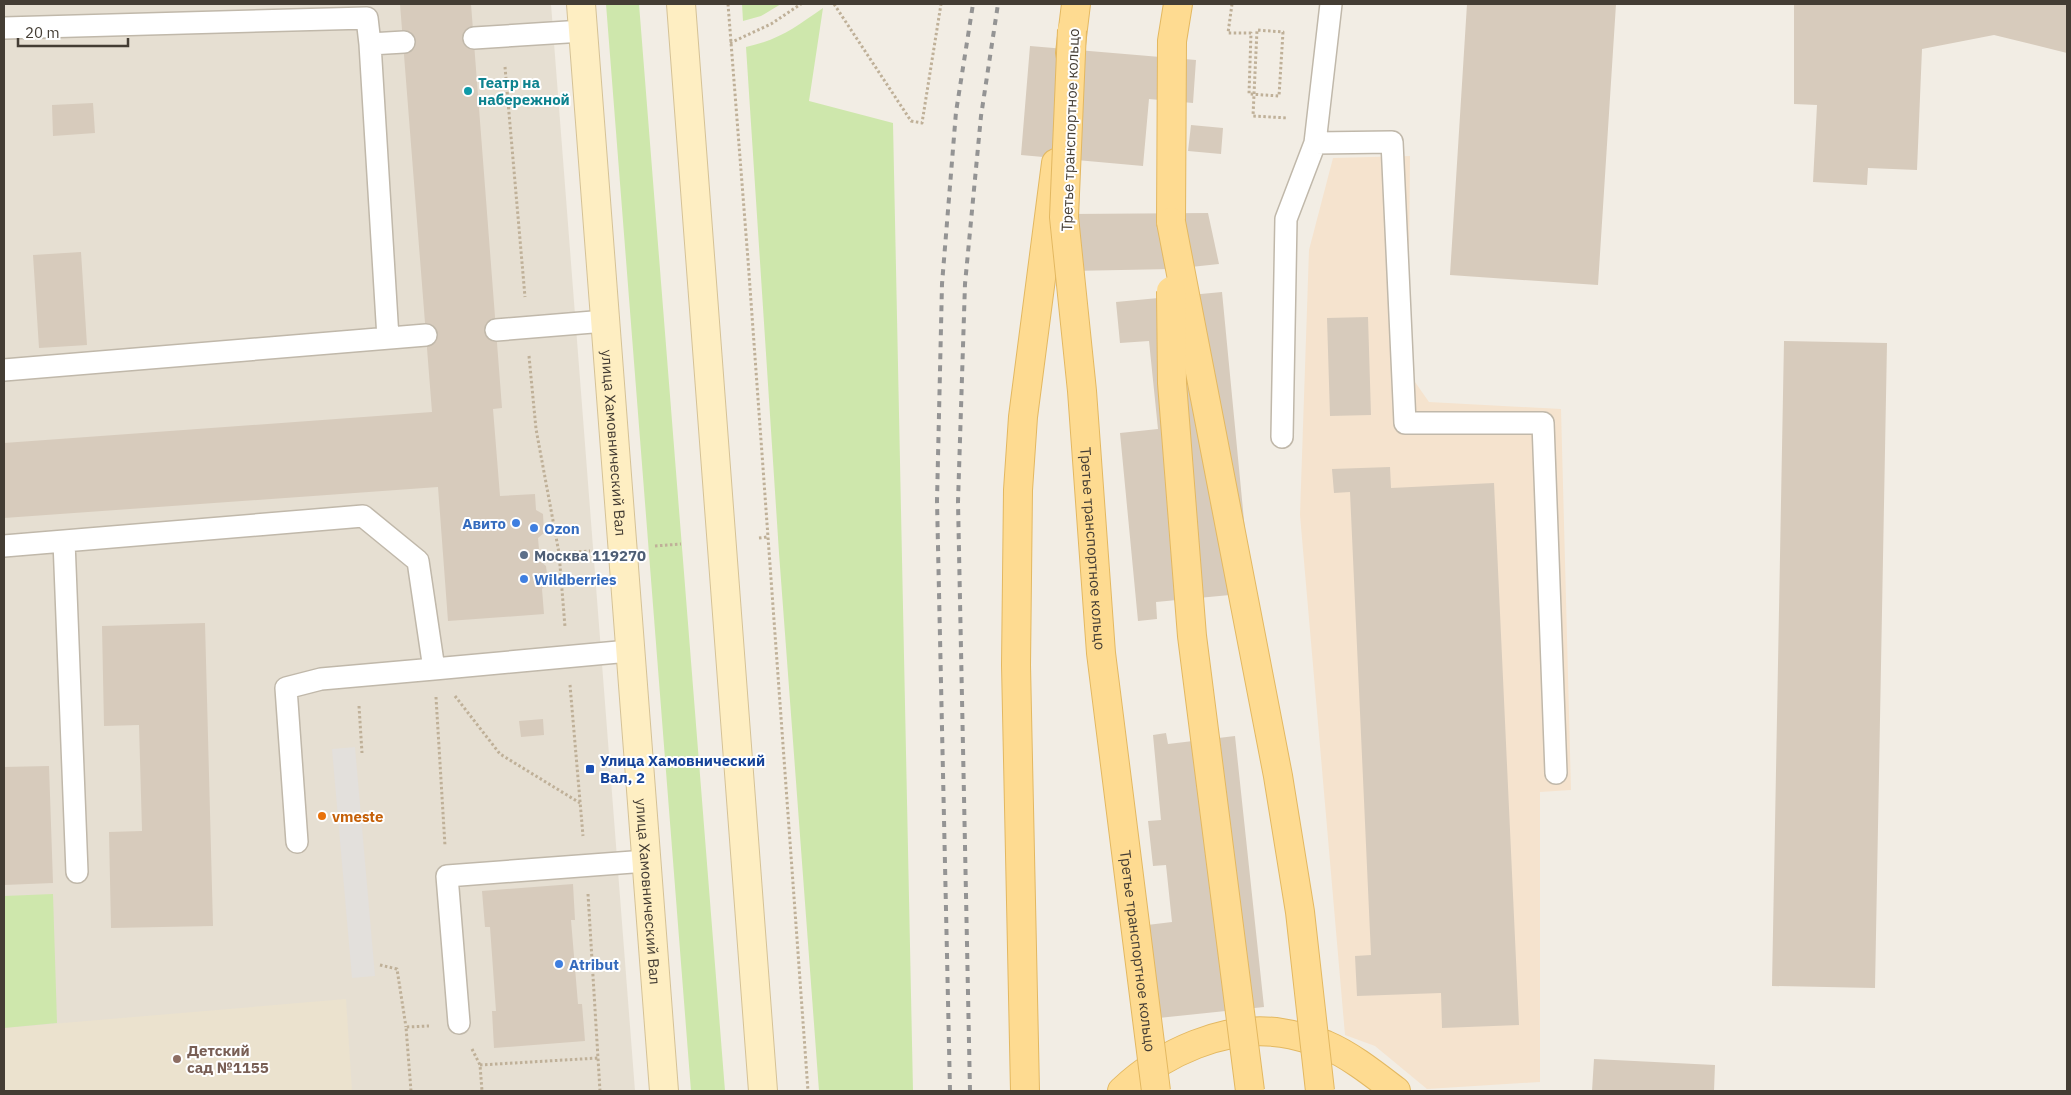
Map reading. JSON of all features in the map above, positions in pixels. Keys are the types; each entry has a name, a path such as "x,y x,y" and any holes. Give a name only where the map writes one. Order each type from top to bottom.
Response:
{"main road":[{"name":"улица Хамовнический Вал","path":"581,4 664,1091"},
{"path":"682,4 762,1091"},
{"path":"1178,4 1172,41 1172,383 1192,636 1250,1091"},
{"path":"1025,1091 1016,665 1018,490 1023,418 1074,17"},
{"name":"Третье транспортное кольцо","path":"1074,17 1064,217 1082,391 1101,654 1156,1091"},
{"path":"1171,222 1278,776 1300,912 1320,1091"},
{"path":"1122,1091 1136,1077 1171,1054 1207,1040 1256,1032 1282,1033 1327,1046 1369,1070 1396,1091"}],"lane":[{"path":"1282,437 1286,219 1315,143 1331,4"},
{"path":"4,28 367,18 388,338"},
{"path":"474,38 583,31"},
{"path":"370,44 404,42"},
{"path":"1315,143 1392,142 1404,423 1543,423 1556,773"},
{"path":"496,330 605,321"},
{"path":"4,370 426,335"},
{"path":"4,546 364,516 418,561 434,669"},
{"path":"64,541 77,872"},
{"path":"297,842 286,688 321,679 629,651"},
{"path":"459,1024 447,876 646,861"}],"path":[{"path":"728,4 808,1091"},
{"path":"730,42 771,24 801,4"},
{"path":"834,4 911,121 922,123 941,4"},
{"path":"1232,4 1228,33 1251,33 1249,94 1257,94 1279,96 1282,32 1257,30 1254,89 1254,98 1254,107 1253,116"},
{"path":"502,36 536,430 559,554 586,865 600,1091"},
{"path":"759,538 767,537"},
{"path":"650,546 681,544"},
{"path":"559,554 594,550"},
{"path":"434,669 500,754 580,803"},
{"path":"434,669 447,876"},
{"path":"356,676 362,753"},
{"path":"380,965 397,969 406,1027 412,1091"},
{"path":"406,1027 459,1024 480,1065 482,1091"},
{"path":"480,1065 598,1058"}],"shaded area":[{"path":"4,4 551,4 635,1091 4,1091"},
{"path":"1410,156 1408,372 1429,402 1561,409 1571,790 1540,792 1540,1082 1427,1089 1375,1046 1345,1035 1300,515 1309,250 1333,158"},
{"path":"355,747 375,976 352,978 332,749"},
{"name":"Детский сад №1155","path":"346,999 352,1091 4,1091 4,1028"}],"green space":[{"path":"606,4 639,4 725,1091 691,1091"},
{"path":"742,4 781,4 761,16 743,21"},
{"path":"823,8 809,101 893,123 913,1091 819,1091 779,553 746,47 778,36"},
{"path":"53,894 57,1023 4,1028 4,896"}],"building":[{"path":"400,4 471,4 502,408 493,409 500,496 535,494 536,510 543,514 544,533 538,538 540,561 546,566 548,582 542,589 544,614 448,621 438,487 4,518 4,443 432,412"},
{"path":"1467,4 1616,4 1598,285 1450,275"},
{"path":"1794,4 2067,4 2067,53 1994,35 1922,49 1917,170 1868,168 1867,185 1813,182 1817,105 1794,104"},
{"path":"1030,46 1196,60 1193,103 1149,99 1143,166 1021,155"},
{"path":"93,103 95,133 53,136 52,105"},
{"path":"1191,125 1223,128 1221,154 1188,151"},
{"path":"1208,213 1219,264 1172,269 1070,271 1070,214"},
{"path":"81,252 87,345 39,348 33,255"},
{"path":"1222,292 1251,593 1156,602 1157,619 1138,621 1120,433 1158,429 1149,341 1120,343 1116,302"},
{"path":"1368,317 1371,415 1330,416 1327,318"},
{"path":"1784,341 1887,343 1875,988 1772,986"},
{"path":"1390,467 1391,488 1494,483 1519,1025 1442,1028 1441,993 1357,996 1355,956 1371,955 1350,492 1334,493 1332,469"},
{"path":"205,623 213,926 111,928 109,832 142,831 139,725 104,726 102,626"},
{"path":"543,719 544,735 521,737 519,721"},
{"path":"1166,733 1168,744 1235,736 1264,1007 1149,1019 1139,926 1172,922 1166,865 1153,866 1148,821 1161,820 1153,735"},
{"path":"49,766 53,883 4,885 4,767"},
{"path":"573,884 575,920 571,920 578,1004 582,1004 585,1041 494,1048 492,1011 496,1011 490,927 485,927 482,891"},
{"path":"1594,1059 1715,1065 1714,1091 1592,1091"}],"railway":[{"path":"950,1091 937,501 942,284 956,112 973,4"},
{"path":"970,1091 958,502 965,284 981,116 998,4"}],"place":[{"name":"Театр на набережной","path":"468,91"},
{"name":"Авито","path":"516,523"},
{"name":"Ozon","path":"534,528"},
{"name":"Москва 119270","path":"524,555"},
{"name":"Wildberries","path":"524,579"},
{"name":"Улица Хамовнический Вал, 2","path":"590,769"},
{"name":"vmeste","path":"322,816"},
{"name":"Atribut","path":"559,964"},
{"name":"Детский сад №1155","path":"177,1059"}]}
